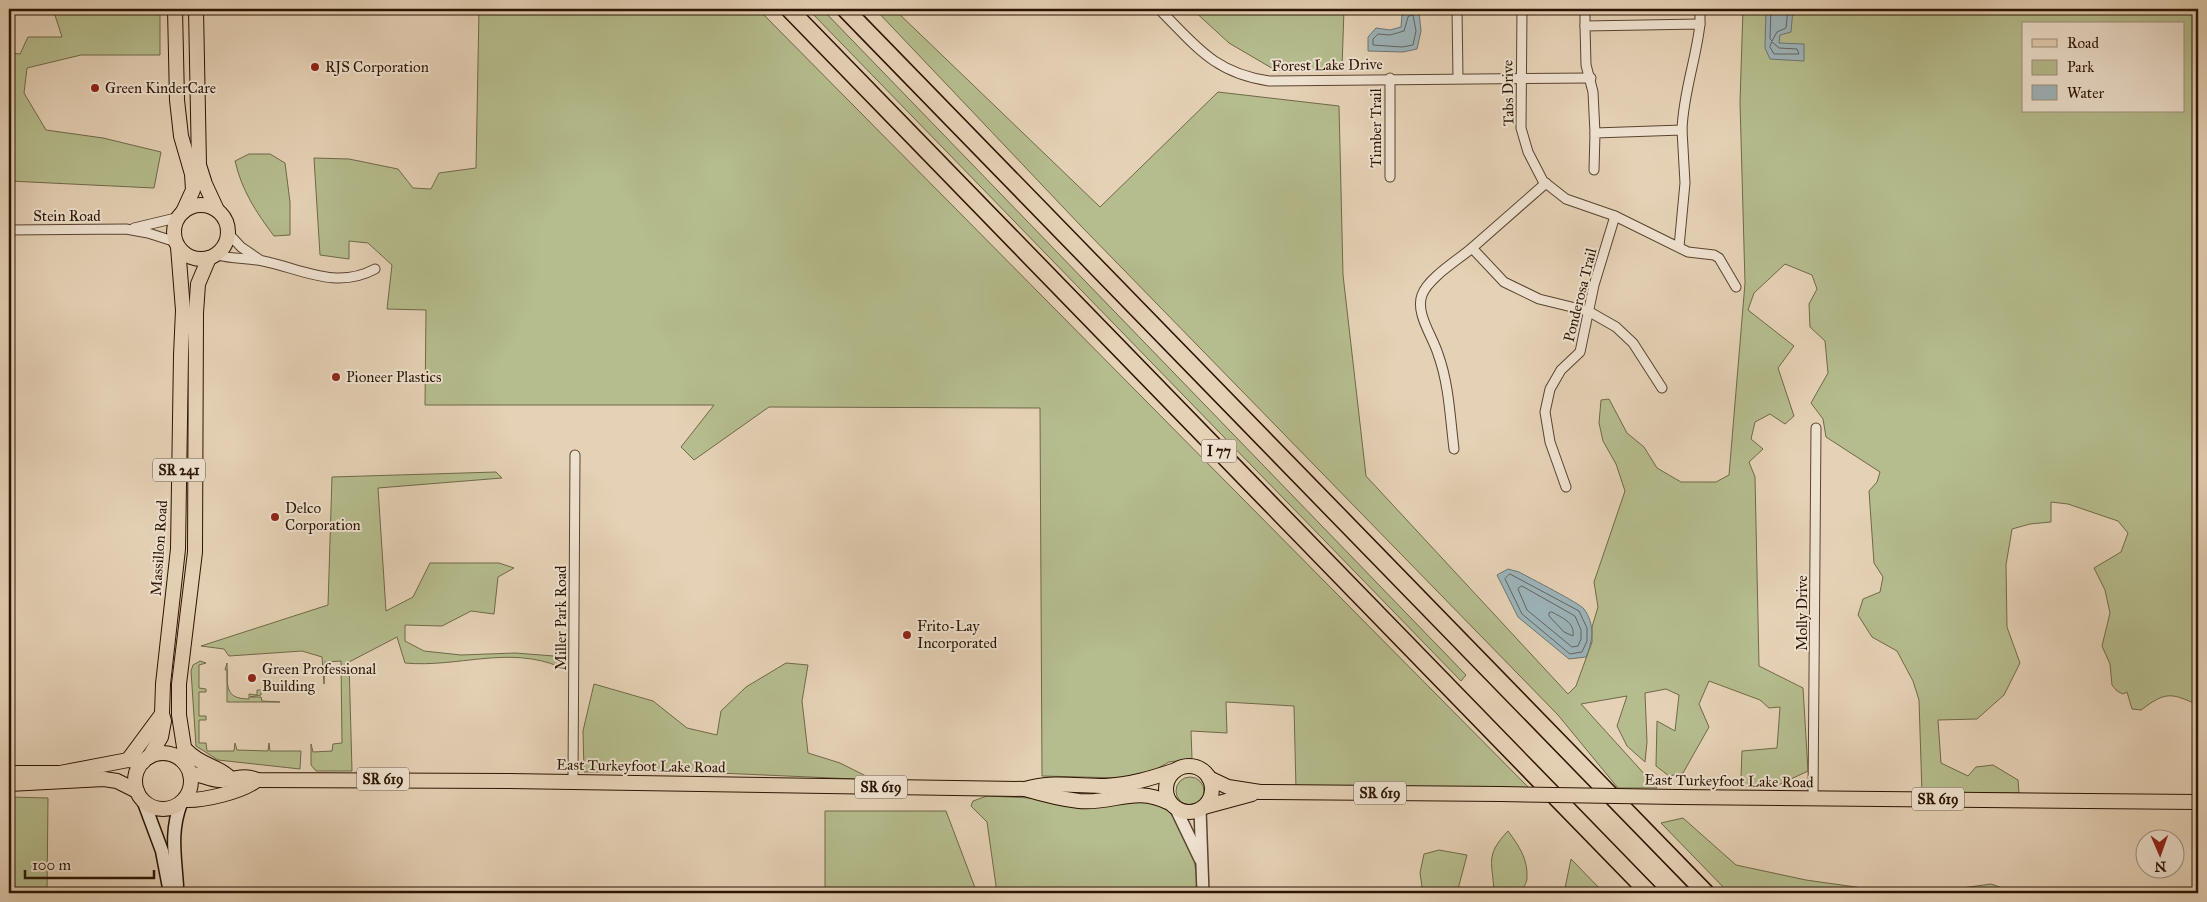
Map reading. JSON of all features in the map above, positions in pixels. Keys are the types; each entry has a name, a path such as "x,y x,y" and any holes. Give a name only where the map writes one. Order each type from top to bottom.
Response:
{"highway":[{"name":"I 77","path":"789,9 1649,893"},
{"name":"I 77","path":"845,9 1706,893"}],"main road":[{"name":"SR 241","path":"175,9 177,100 181,136 192,174 193,190 174,228 177,244"},
{"path":"196,9 199,165 204,184 217,210 223,216 228,233"},
{"path":"181,214 200,205 217,210"},
{"name":"SR 241","path":"189,770 179,715 179,684 195,552 196,313 198,284 213,257 227,241 228,233"},
{"path":"177,244 191,258 213,257"},
{"name":"Massillon Road","path":"146,760 161,736 164,721 162,714 162,684 178,549 181,355 184,310 177,244"},
{"path":"128,760 162,714"},
{"path":"186,750 194,758 224,772 230,778"},
{"path":"9,773 60,773 128,760 146,760 166,754 174,756 189,770 190,791 182,802 174,824 177,893"},
{"path":"146,760 136,777 140,796 162,850 170,893"},
{"path":"1183,766 1198,768 1209,778 1212,793 1202,808 1190,812 1173,806 1166,797 1166,781 1176,770 1183,766"},
{"name":"East Turkeyfoot Lake Road","path":"189,770 207,778 221,780 250,777 257,780 573,781 1025,789 1079,801 1114,800 1128,795 1146,794 1173,806"},
{"name":"East Turkeyfoot Lake Road","path":"1025,789 1043,784 1106,786 1136,783 1176,770"},
{"name":"East Turkeyfoot Lake Road","path":"1209,778 1228,787 1260,792 2198,802"},
{"path":"9,784 104,779 117,781 140,796 149,805 165,809 182,802"},
{"name":"East Turkeyfoot Lake Road","path":"182,802 195,801 249,786 257,780"},
{"name":"East Turkeyfoot Lake Road","path":"1202,808 1260,792"}],"street":[{"name":"Forest Lake Drive","path":"1159,9 1204,55 1222,68 1246,78 1269,81 1390,78 1591,78"},
{"path":"1457,9 1458,78"},
{"name":"Tabs Drive","path":"1522,9 1521,128 1528,152 1546,183 1566,199 1615,216 1688,252 1714,255 1719,258 1736,287"},
{"path":"1585,9 1586,65 1591,78 1595,133 1594,170"},
{"path":"1679,247 1685,183 1682,130 1683,106 1697,50 1700,9"},
{"path":"1585,26 1700,24"},
{"name":"Timber Trail","path":"1390,78 1390,177"},
{"path":"1595,133 1682,130"},
{"path":"1454,449 1446,383 1439,354 1422,309 1421,297 1427,286 1546,183"},
{"name":"Stein Road","path":"9,230 126,229 181,214"},
{"name":"Ponderosa Trail","path":"1566,487 1550,442 1546,412 1550,389 1561,370 1580,352 1588,311 1615,216"},
{"name":"Stein Road","path":"126,229 177,244"},
{"path":"228,233 241,247 262,261"},
{"path":"1472,248 1504,282 1521,292 1588,311 1616,327 1634,343 1662,388"},
{"path":"213,257 262,261 332,278 360,277 375,269"},
{"name":"Molly Drive","path":"1813,798 1816,428"},
{"name":"Miller Park Road","path":"573,781 575,455"},
{"path":"1173,806 1201,860"},
{"path":"1202,808 1201,860 1203,893"}],"green space":[{"path":"53,9 160,9 160,55 81,55 27,68 24,93 46,130 103,138 161,152 154,188 9,181 9,53 20,54 28,37 62,37"},
{"path":"479,9 758,9 1529,788 1296,789 1294,706 1226,702 1227,733 1191,731 1192,759 1169,762 1151,772 1121,778 1042,776 1040,408 769,407 694,460 681,447 714,405 425,405 426,310 387,309 392,265 368,243 349,241 349,259 320,255 314,158 349,159 398,169 413,188 431,189 439,173 476,168"},
{"path":"808,9 822,9 1466,675 1461,681"},
{"path":"875,9 894,9 1100,207 1218,92 1339,106 1343,275 1366,476 1568,694 1576,686 1592,642 1592,627 1598,607 1594,582 1625,491 1616,464 1603,441 1599,423 1601,400 1609,399 1627,433 1644,447 1657,468 1681,482 1716,482 1729,475 1745,283 1740,102 1743,9 2198,9 2198,705 2181,698 2168,696 2156,700 2141,710 2132,709 2127,692 2123,694 2112,685 2110,664 2102,646 2110,613 2105,590 2094,568 2121,552 2128,533 2118,521 2068,504 2051,502 2051,522 2030,524 2012,529 2006,565 2007,627 2020,663 2004,695 1977,719 1938,720 1941,763 1968,776 1976,767 1993,765 2018,780 2019,793 1922,793 1919,700 1913,681 1897,651 1872,637 1858,615 1863,599 1880,592 1883,577 1874,563 1869,491 1877,482 1880,472 1826,437 1823,419 1811,403 1828,373 1825,341 1810,327 1809,304 1817,289 1812,275 1785,264 1754,293 1748,310 1794,346 1778,368 1794,416 1785,424 1770,414 1755,422 1751,439 1763,449 1749,462 1755,477 1759,666 1803,688 1808,771 1776,786 1746,787 1741,778 1742,751 1777,748 1780,707 1769,708 1760,700 1709,681 1699,704 1709,727 1683,773 1669,776 1656,766 1657,721 1675,731 1679,695 1666,689 1645,693 1647,742 1645,762 1627,746 1617,726 1627,696 1581,704 1657,788 1618,788 1558,715 1081,226"},
{"path":"1192,9 1344,9 1342,68 1275,70 1229,43"},
{"path":"249,154 270,154 285,163 290,202 290,235 274,236 246,192 235,161"},
{"path":"496,472 502,478 378,488 386,611 413,597 430,563 499,563 514,568 498,577 494,614 471,611 442,626 405,625 405,641 424,651 461,655 515,653 567,657 560,667 541,661 502,657 444,663 405,663 397,637 349,662 352,771 316,771 311,765 311,744 313,752 332,751 333,744 342,743 341,661 325,662 324,684 322,657 302,651 229,656 224,649 201,646 328,605 332,477"},
{"path":"200,661 206,663 199,665 199,688 206,689 206,692 199,692 199,716 206,716 206,720 199,720 199,743 206,743 207,751 234,751 235,743 237,750 268,751 269,743 270,751 301,751 300,769 218,760 196,746 191,671 193,665"},
{"path":"227,663 229,689 235,696 249,699 249,694 257,695 257,690 261,690 261,695 250,697 261,697 262,701 280,702 227,702 227,670 225,670"},
{"path":"786,663 808,665 802,701 808,753 840,763 866,776 855,779 673,771 584,772 583,731 594,684 653,701 687,728 717,735 721,711 746,687"},
{"path":"1190,777 1200,781 1204,791 1200,801 1190,805 1180,801 1176,791 1180,781"},
{"path":"987,796 1030,798 1059,802 1143,799 1166,808 1178,821 1194,859 1199,893 997,893 987,822 971,806 973,801"},
{"path":"9,797 48,798 47,893 9,893"},
{"path":"825,811 946,811 977,893 825,893"},
{"path":"1683,818 1736,865 1806,880 1898,893 1729,893 1661,823"},
{"path":"1508,831 1519,847 1526,865 1527,880 1523,893 1494,893 1493,854 1500,840"},
{"path":"1439,850 1467,855 1457,893 1423,893 1420,873 1424,854"},
{"path":"1571,859 1604,893 1564,893"},
{"path":"1991,884 2017,893 1925,893"}],"water":[{"path":"1413,9 1419,11 1421,31 1417,49 1403,52 1368,51 1368,37 1376,28 1390,30 1401,27 1402,15"},
{"path":"1766,9 1793,9 1791,32 1780,35 1779,43 1804,44 1804,61 1770,59 1765,48"},
{"path":"1508,569 1519,572 1584,609 1590,621 1592,633 1586,657 1569,659 1518,617 1497,575"}],"place":[{"name":"RJS Corporation","path":"315,67"},
{"name":"Green KinderCare","path":"95,88"},
{"name":"Pioneer Plastics","path":"336,377"},
{"name":"Delco Corporation","path":"275,517"},
{"name":"Frito-Lay Incorporated","path":"907,635"},
{"name":"Green Professional Building","path":"252,678"}]}
